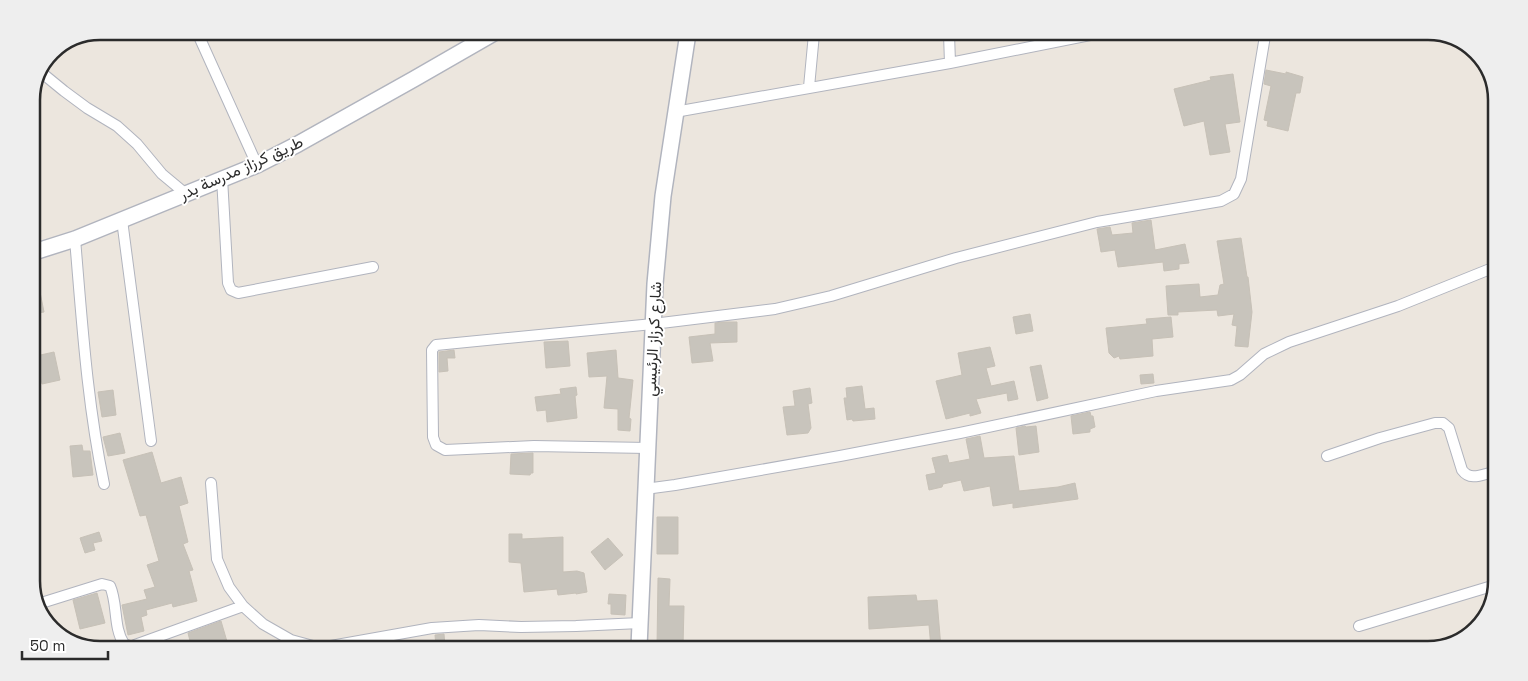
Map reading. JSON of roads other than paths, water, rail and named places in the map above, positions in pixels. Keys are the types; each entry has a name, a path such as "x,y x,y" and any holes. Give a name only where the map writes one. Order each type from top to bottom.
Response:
{"street":[{"path":"201,40 257,165"},
{"name":"طريق كرزاز مدرسة بدر","path":"40,250 75,239 257,165 398,89 482,40"},
{"name":"شارع كرزاز الرئيسي","path":"639,641 655,284 663,196 687,40"},
{"path":"809,87 813,40"},
{"path":"949,40 950,63"},
{"path":"675,112 950,63 1055,40"},
{"path":"648,448 534,446 445,450 436,445 433,437 432,350 436,346 463,342 653,324 775,309 831,296 956,258 1097,222 1221,201 1234,194 1242,179 1264,40"},
{"path":"45,76 87,108 118,126 137,144 162,174 186,194"},
{"path":"222,178 228,283 231,290 238,293 373,267"},
{"path":"122,220 151,442"},
{"path":"75,239 89,401 95,443 104,484"},
{"path":"645,489 840,456 960,433 1156,391 1231,380 1240,375 1264,354 1289,342 1398,306 1488,270"},
{"path":"1327,456 1380,438 1443,422 1449,428 1462,470 1465,474 1474,477 1488,473"},
{"path":"210,483 217,559 229,587 243,606 263,624 294,641"},
{"path":"44,602 102,584 110,586 113,594 118,633 122,641"},
{"path":"1359,626 1487,587"},
{"path":"146,641 243,606"},
{"path":"359,641 432,628 478,625 521,627 640,623"}]}
